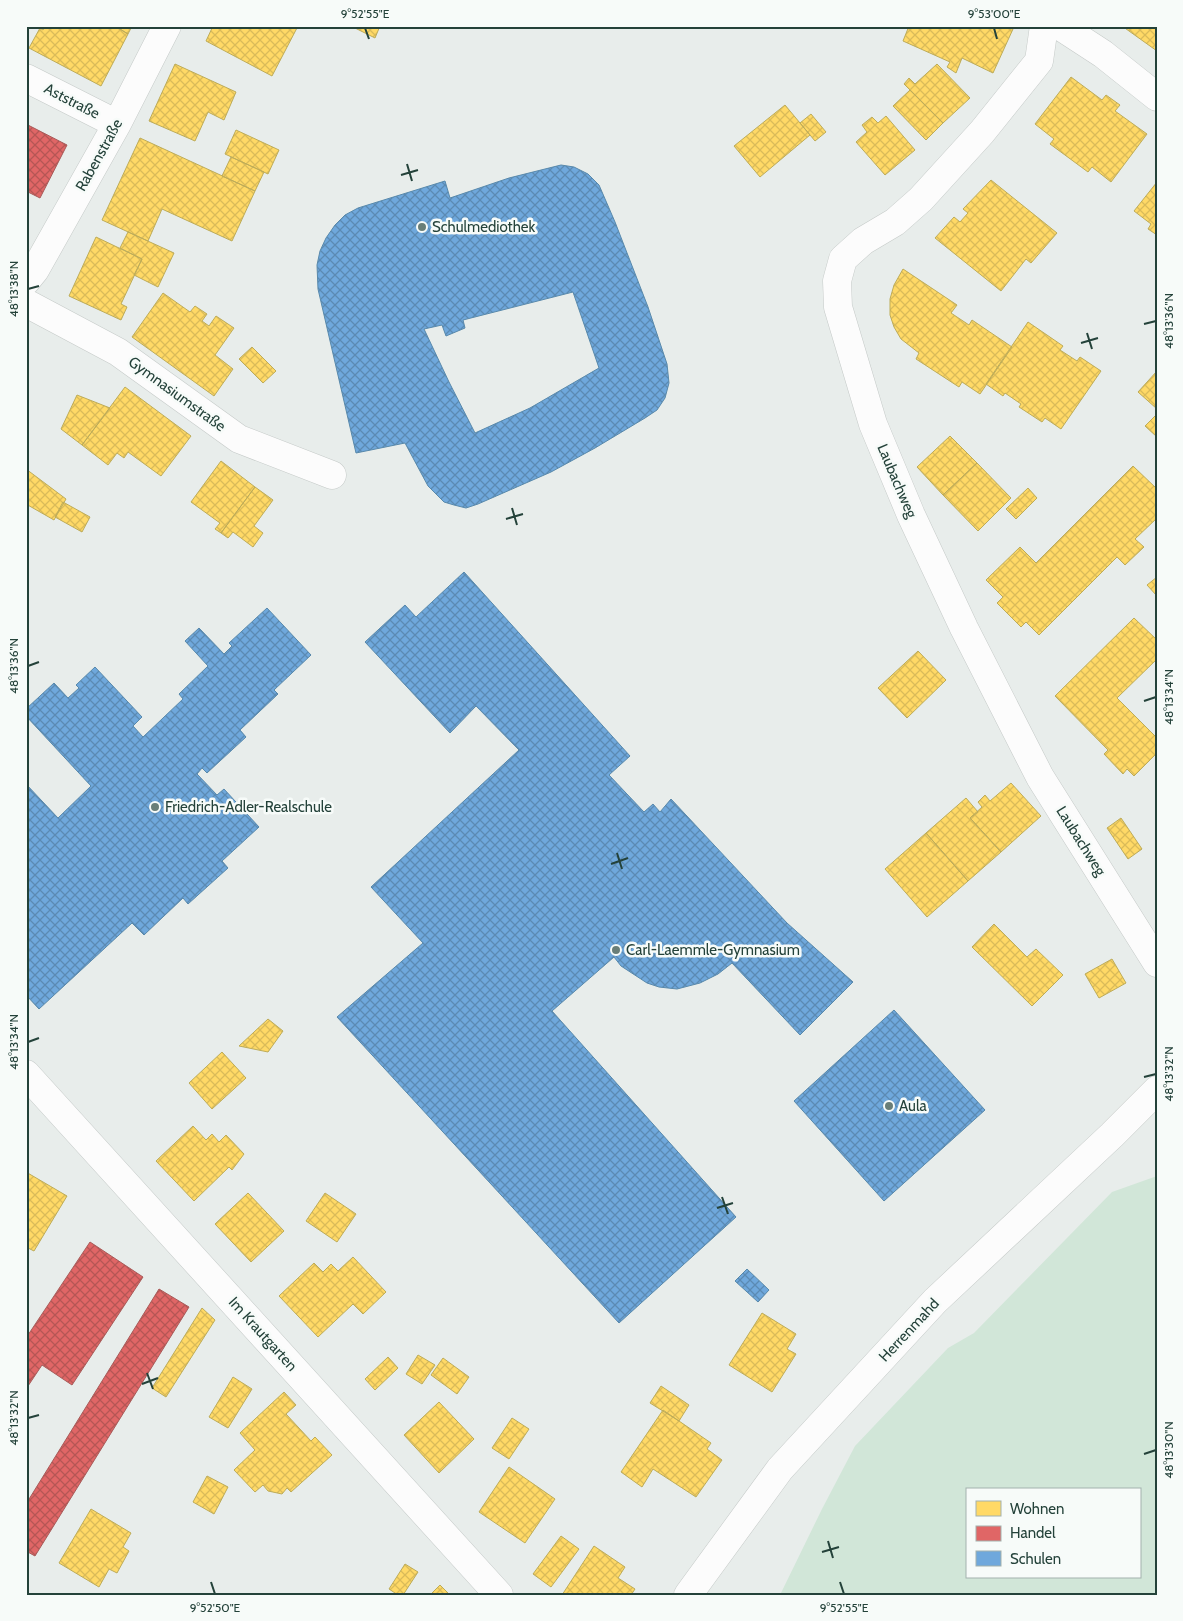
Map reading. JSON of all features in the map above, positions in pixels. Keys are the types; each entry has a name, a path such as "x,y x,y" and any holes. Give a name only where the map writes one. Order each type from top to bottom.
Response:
{"street":[{"name":"Rabenstraße","path":"26,282 35,270 117,124 167,26"},
{"name":"Laubachweg","path":"1044,26 1039,61 982,132 921,199 895,222 863,241 843,259 837,281 838,307 873,424 911,514 964,628 1040,777 1157,963"},
{"path":"1060,26 1103,54 1157,97"},
{"name":"Aststraße","path":"26,78 117,124"},
{"name":"Gymnasiumstraße","path":"26,302 118,352 239,439 332,475"},
{"name":"Im Krautgarten","path":"26,1074 500,1595"},
{"name":"Herrenmahd","path":"688,1595 780,1469 935,1301 1112,1135 1157,1090"}],"green space":[{"path":"1157,1176 1157,1595 780,1595 855,1446 948,1348 974,1333 1112,1192"}],"building: Wohnen":[{"path":"46,26 71,26 74,28 75,26 115,26 128,34 101,86 29,48 40,28 43,30"},
{"path":"115,26 132,26 128,34"},
{"path":"213,26 298,26 272,76 206,41"},
{"path":"351,26 380,26 375,38"},
{"path":"909,26 1008,26 1013,29 993,73 962,58 956,73 947,67 950,62 903,41"},
{"path":"1122,26 1157,26 1157,51"},
{"path":"175,64 236,92 224,120 208,112 195,141 149,121"},
{"path":"937,64 970,98 943,123 904,84 909,78 915,84"},
{"path":"1071,77 1102,100 1106,95 1120,105 1115,111 1147,134 1111,182 1092,167 1088,172 1050,144 1054,139 1035,124"},
{"path":"910,90 943,123 926,140 893,106"},
{"path":"785,105 810,135 760,177 734,146"},
{"path":"811,114 826,132 815,141 800,123"},
{"path":"886,116 915,150 885,175 856,142 867,132 862,125 872,117 878,123"},
{"path":"236,130 279,150 268,174 225,154"},
{"path":"140,138 255,191 232,241 162,209 148,241 102,220"},
{"path":"231,157 264,172 255,191 222,176"},
{"path":"991,180 1057,233 1031,263 1026,259 1001,291 935,238 954,217 960,222 968,213 963,209"},
{"path":"1157,182 1157,235 1148,229 1151,224 1134,211"},
{"path":"128,232 174,253 158,287 134,275 142,259 120,248"},
{"path":"96,237 142,259 121,304 127,307 121,320 69,296"},
{"path":"903,269 957,305 951,313 969,325 972,320 1012,347 980,394 962,382 959,387 916,359 919,353 901,339 890,315 890,299 894,285"},
{"path":"163,293 190,312 195,306 207,314 202,321 209,326 216,316 234,328 215,355 233,369 214,396 132,337"},
{"path":"1028,322 1063,346 1060,350 1077,361 1080,357 1101,371 1061,429 1045,418 1042,422 1019,407 1021,404 1005,393 1003,396 986,384"},
{"path":"252,347 276,371 263,383 239,359"},
{"path":"1157,371 1157,409 1138,392"},
{"path":"125,387 191,436 161,476 128,452 124,458 117,453 108,465 82,445"},
{"path":"77,395 110,408 82,445 61,429"},
{"path":"1157,414 1157,437 1145,426"},
{"path":"950,436 977,463 943,495 917,467"},
{"path":"221,461 255,487 221,533 215,529 220,523 191,502"},
{"path":"977,463 1011,498 978,531 943,495"},
{"path":"1133,466 1157,489 1157,518 1135,539 1144,547 1125,565 1117,557 1039,635 1026,622 1021,627 997,603 1003,597 986,580 1020,547 1036,563"},
{"path":"26,469 66,499 54,520 26,504"},
{"path":"255,487 273,500 254,526 263,533 253,547 233,532 228,538 221,533"},
{"path":"1028,488 1037,498 1016,519 1006,509"},
{"path":"63,502 90,517 82,532 55,517"},
{"path":"1157,577 1157,596 1147,585"},
{"path":"1134,618 1157,640 1157,659 1117,698 1157,738 1157,753 1134,776 1127,769 1123,774 1104,754 1108,750 1055,696"},
{"path":"918,651 946,680 907,718 878,688"},
{"path":"1011,783 1041,816 1001,852 970,818 982,807 978,802 985,795 990,801"},
{"path":"966,798 978,812 970,818 1001,852 968,881 926,833"},
{"path":"1121,818 1142,849 1128,859 1107,828"},
{"path":"926,833 968,881 927,917 885,869"},
{"path":"994,924 1027,957 1036,949 1063,975 1032,1006 972,947"},
{"path":"1112,959 1126,983 1099,998 1085,974"},
{"path":"268,1019 283,1031 268,1052 239,1046"},
{"path":"222,1052 246,1078 212,1109 189,1083"},
{"path":"193,1126 206,1140 212,1134 219,1142 226,1135 244,1154 232,1170 229,1167 194,1201 156,1161"},
{"path":"26,1172 67,1196 34,1251 26,1247"},
{"path":"248,1193 284,1231 251,1262 215,1224"},
{"path":"325,1193 356,1214 337,1242 306,1221"},
{"path":"353,1257 386,1292 363,1314 353,1304 318,1337 279,1296 314,1263 323,1272 331,1264 338,1271"},
{"path":"202,1308 215,1320 166,1397 152,1388"},
{"path":"762,1313 796,1334 787,1349 796,1354 772,1392 729,1365"},
{"path":"418,1355 435,1365 422,1384 406,1374"},
{"path":"388,1357 398,1368 375,1390 365,1379"},
{"path":"443,1358 469,1377 457,1394 431,1375"},
{"path":"233,1377 252,1389 228,1428 209,1417"},
{"path":"661,1386 689,1405 679,1421 650,1403"},
{"path":"284,1392 296,1405 286,1414 311,1441 315,1437 332,1455 291,1492 287,1488 282,1494 268,1491 263,1485 255,1492 234,1470 255,1450 240,1433"},
{"path":"439,1402 474,1439 439,1473 404,1435"},
{"path":"663,1410 711,1443 707,1449 722,1460 696,1497 653,1469 642,1487 621,1472"},
{"path":"512,1418 529,1429 509,1459 492,1448"},
{"path":"509,1467 555,1499 525,1543 479,1512"},
{"path":"207,1476 228,1487 214,1514 193,1502"},
{"path":"91,1509 131,1533 123,1547 129,1551 117,1573 109,1569 99,1587 59,1563"},
{"path":"561,1536 579,1549 551,1587 533,1574"},
{"path":"594,1546 625,1567 618,1578 635,1589 631,1595 562,1595"},
{"path":"405,1564 418,1572 403,1595 398,1595 389,1589"},
{"path":"440,1585 450,1595 430,1595"}],"building: Handel":[{"path":"26,124 67,145 40,198 26,191"},
{"path":"90,1242 143,1277 72,1385 42,1365 26,1389 26,1338"},
{"path":"159,1289 189,1307 35,1556 26,1551 26,1504"}],"building: Schulen":[{"path":"561,165 574,167 588,174 599,185 648,307 667,364 669,383 665,398 657,410 645,418 551,472 466,508 444,502 428,486 405,443 356,453 318,289 317,265 320,251 335,225 345,215 358,208 445,181 450,198 509,178","holes":["573,292 599,368 530,408 475,433 424,329 442,325 446,336 465,328 463,320"]},
{"name":"Carl-Laemmle-Gymnasium","path":"464,572 630,756 609,775 644,812 653,804 660,812 671,799 787,923 853,982 800,1035 732,963 718,974 700,983 677,989 659,987 647,983 621,966 614,957 552,1011 736,1217 619,1323 337,1017 423,943 371,887 519,750 476,706 450,733 365,642 405,605 416,617"},
{"name":"Friedrich-Adler-Realschule","path":"267,608 311,655 274,690 278,694 240,730 246,737 207,773 202,768 197,774 217,795 224,789 259,827 222,861 228,868 188,904 183,898 144,935 132,923 39,1009 26,995 26,784 58,818 91,786 26,716 26,709 54,683 68,698 79,688 76,685 95,667 142,717 133,726 143,737 183,699 179,694 208,666 185,641 199,628 224,654 232,646 229,643"},
{"name":"Aula","path":"894,1010 985,1110 884,1201 794,1101"},
{"path":"747,1269 769,1290 758,1302 735,1281"}],"place":[{"name":"Schulmediothek","path":"422,227"},
{"name":"Friedrich-Adler-Realschule","path":"155,807"},
{"name":"Carl-Laemmle-Gymnasium","path":"616,950"},
{"name":"Aula","path":"889,1106"}]}
